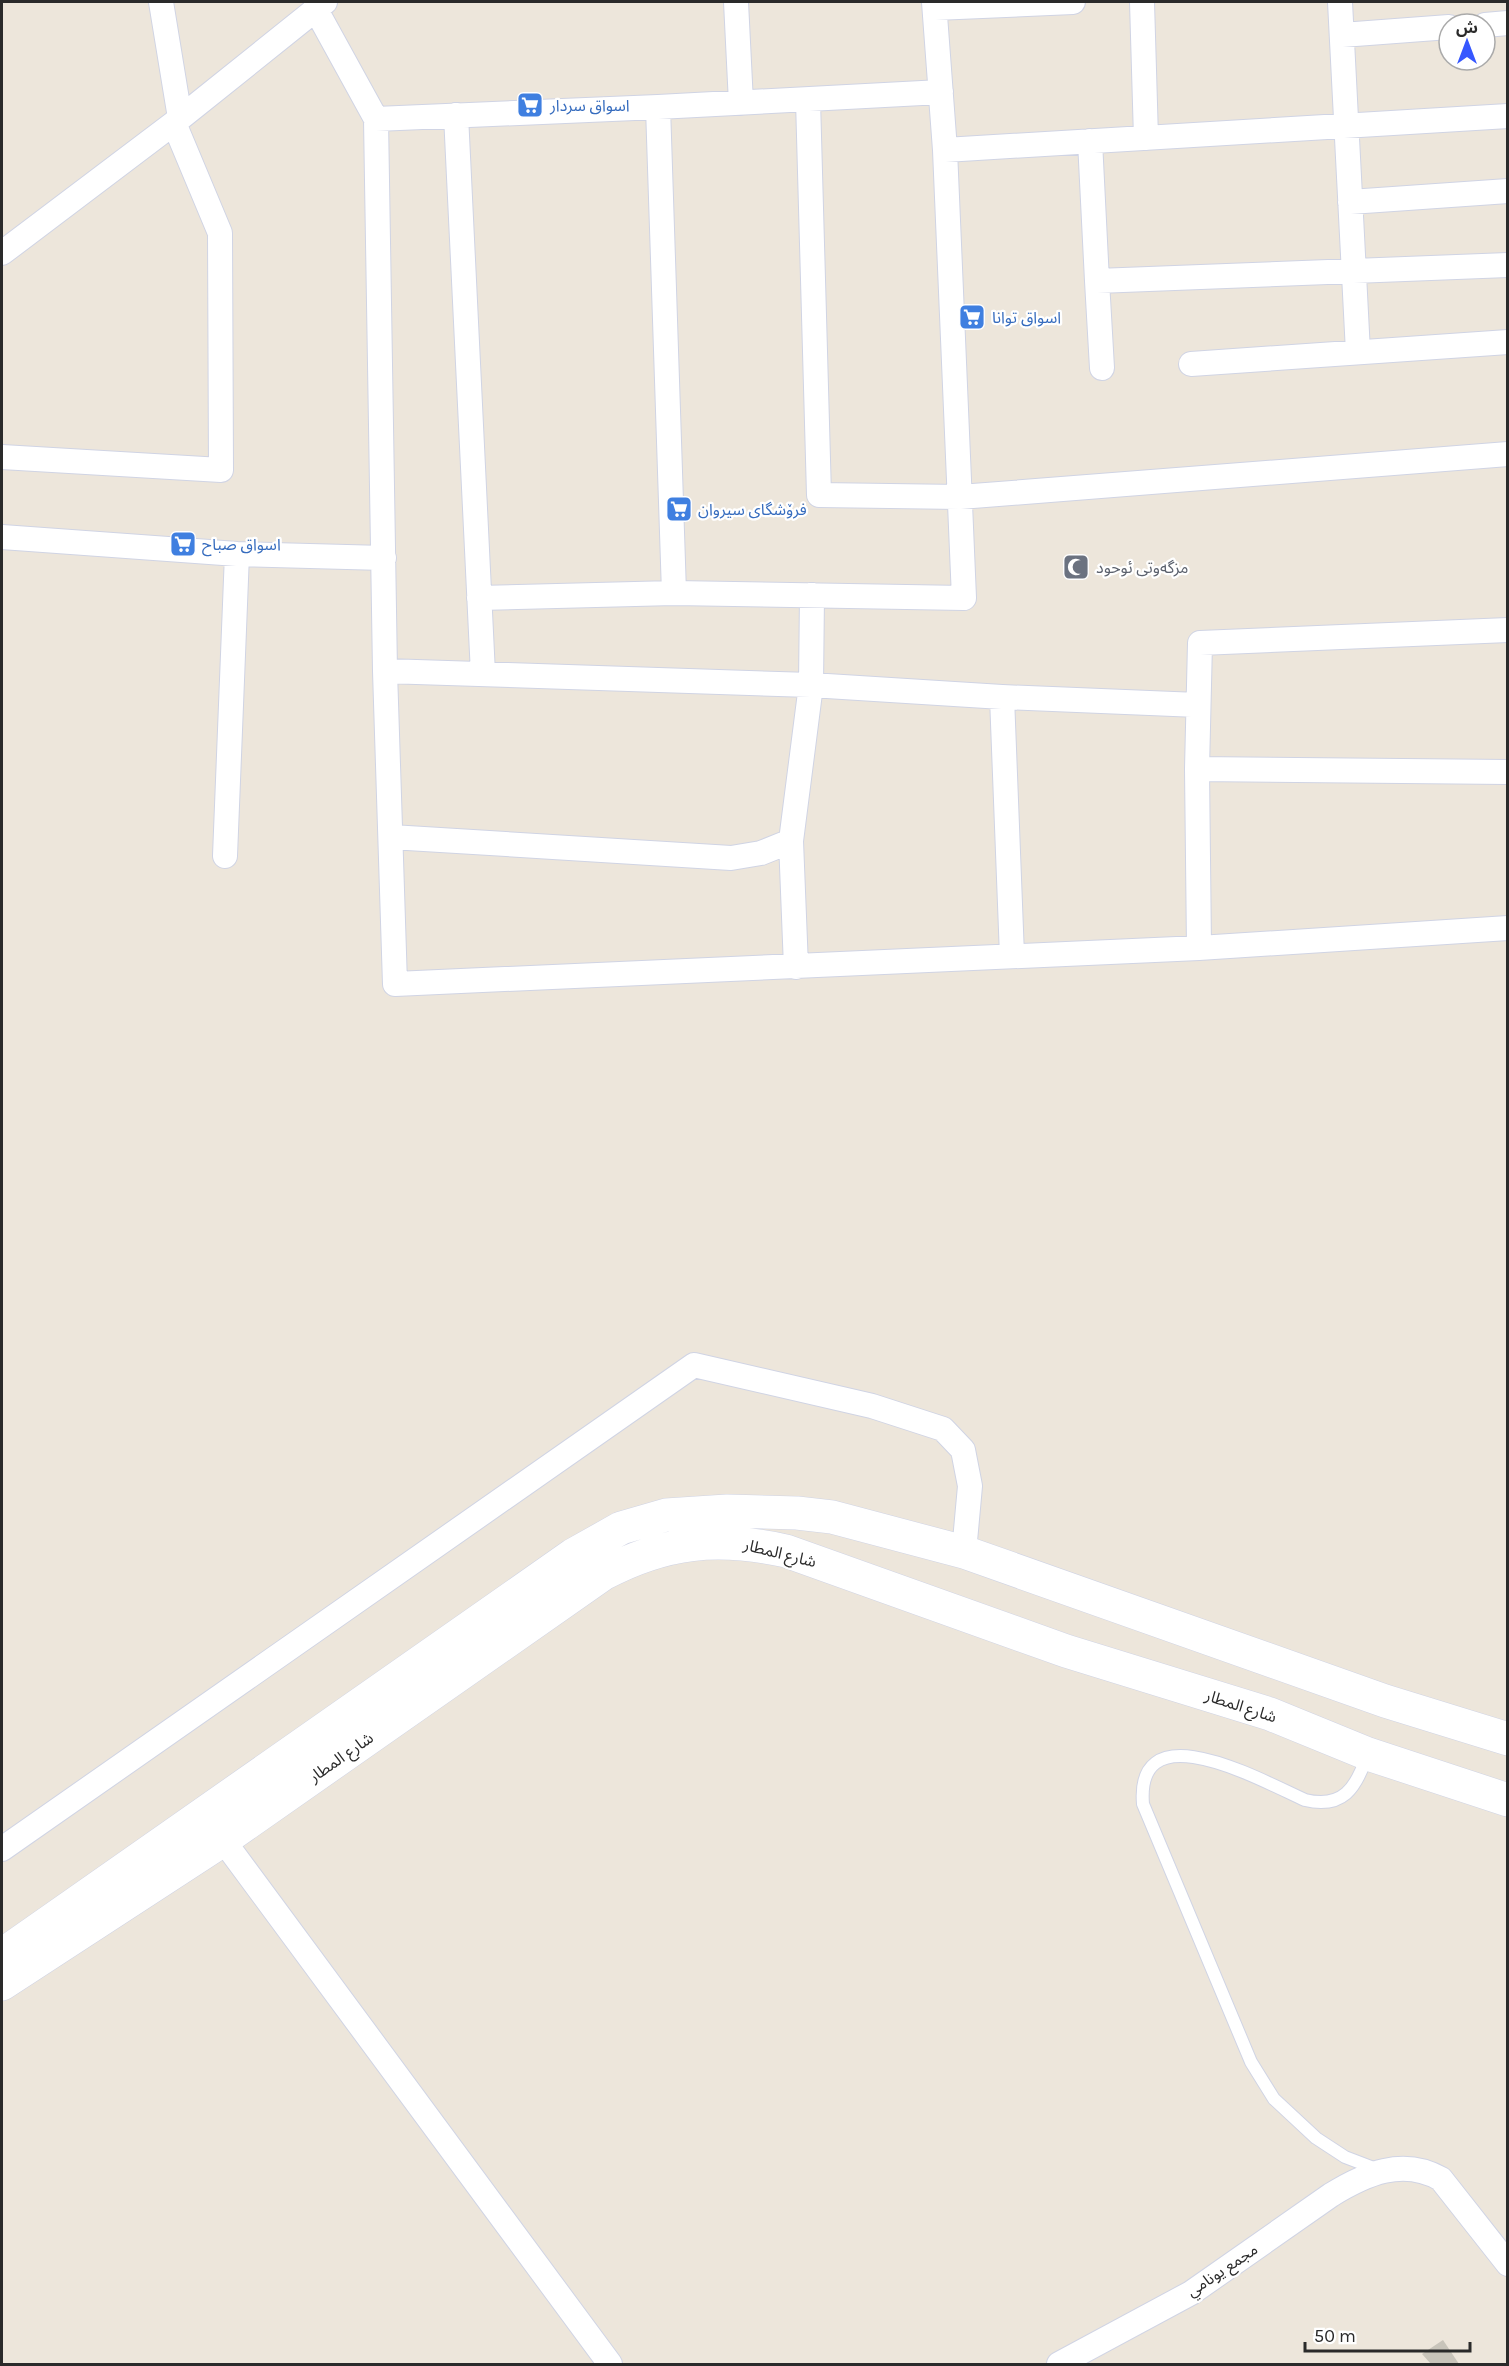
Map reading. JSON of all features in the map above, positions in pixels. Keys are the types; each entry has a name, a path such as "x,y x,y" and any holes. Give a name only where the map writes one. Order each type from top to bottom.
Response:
{"main road":[{"name":"شارع المطار","path":"2,1955 573,1555 621,1528 651,1518 689,1512 797,1513 832,1517 964,1552 1385,1701 1508,1739"},
{"name":"شارع المطار","path":"2,1984 223,1840 603,1574 639,1557 683,1544 727,1542 753,1544 786,1551 1066,1651 1270,1714 1368,1754 1508,1800"},
{"path":"1270,1714 1281,1663"}],"street":[{"path":"2,457 221,470 220,232 177,121 161,2"},
{"path":"736,2 741,103"},
{"path":"479,598 674,593 964,598 945,150 934,5 1073,2"},
{"path":"1142,2 1146,138"},
{"path":"1340,2 1358,351"},
{"path":"2,253 177,121 320,5 376,119 385,671 395,984 1199,948 1508,928"},
{"path":"1342,35 1437,28"},
{"path":"376,119 940,92"},
{"path":"808,100 819,495 960,497 1508,454"},
{"path":"658,107 674,593"},
{"path":"456,115 483,674"},
{"path":"945,150 1508,116"},
{"path":"1090,141 1102,368"},
{"path":"1350,202 1508,191"},
{"path":"1097,281 1508,265"},
{"path":"1191,364 1508,342"},
{"path":"2,537 237,554 384,558"},
{"path":"225,856 237,554"},
{"path":"796,967 791,841 811,685 812,595"},
{"path":"1199,948 1197,769 1200,643 1508,630"},
{"path":"385,671 811,685 1002,697 1198,705"},
{"path":"1002,697 1012,956"},
{"path":"1197,769 1508,772"},
{"path":"391,837 730,858 761,853 791,841"},
{"path":"2,1850 694,1365 872,1406 943,1430 963,1450 970,1486 964,1552"},
{"path":"223,1840 610,2364"},
{"name":"مجمع يونامي","path":"1059,2364 1191,2293 1330,2195 1355,2180 1380,2171 1416,2169 1430,2172 1441,2179 1508,2264"}],"lane":[{"path":"1368,1754 1355,1785 1346,1795 1334,1801 1318,1803 1305,1800 1210,1759 1185,1754 1158,1760 1144,1777 1142,1790 1143,1804 1251,2062 1274,2099 1316,2138 1345,2157 1380,2171"}],"building":[{"path":"1443,2340 1459,2364 1431,2364 1422,2354"}],"place":[{"name":"اسواق سردار","path":"530,105"},
{"name":"اسواق توانا","path":"972,317"},
{"name":"فرۆشگای سیروان","path":"679,509"},
{"name":"اسواق صباح","path":"183,544"},
{"name":"مزگەوتی ئوحود","path":"1076,567"}]}
